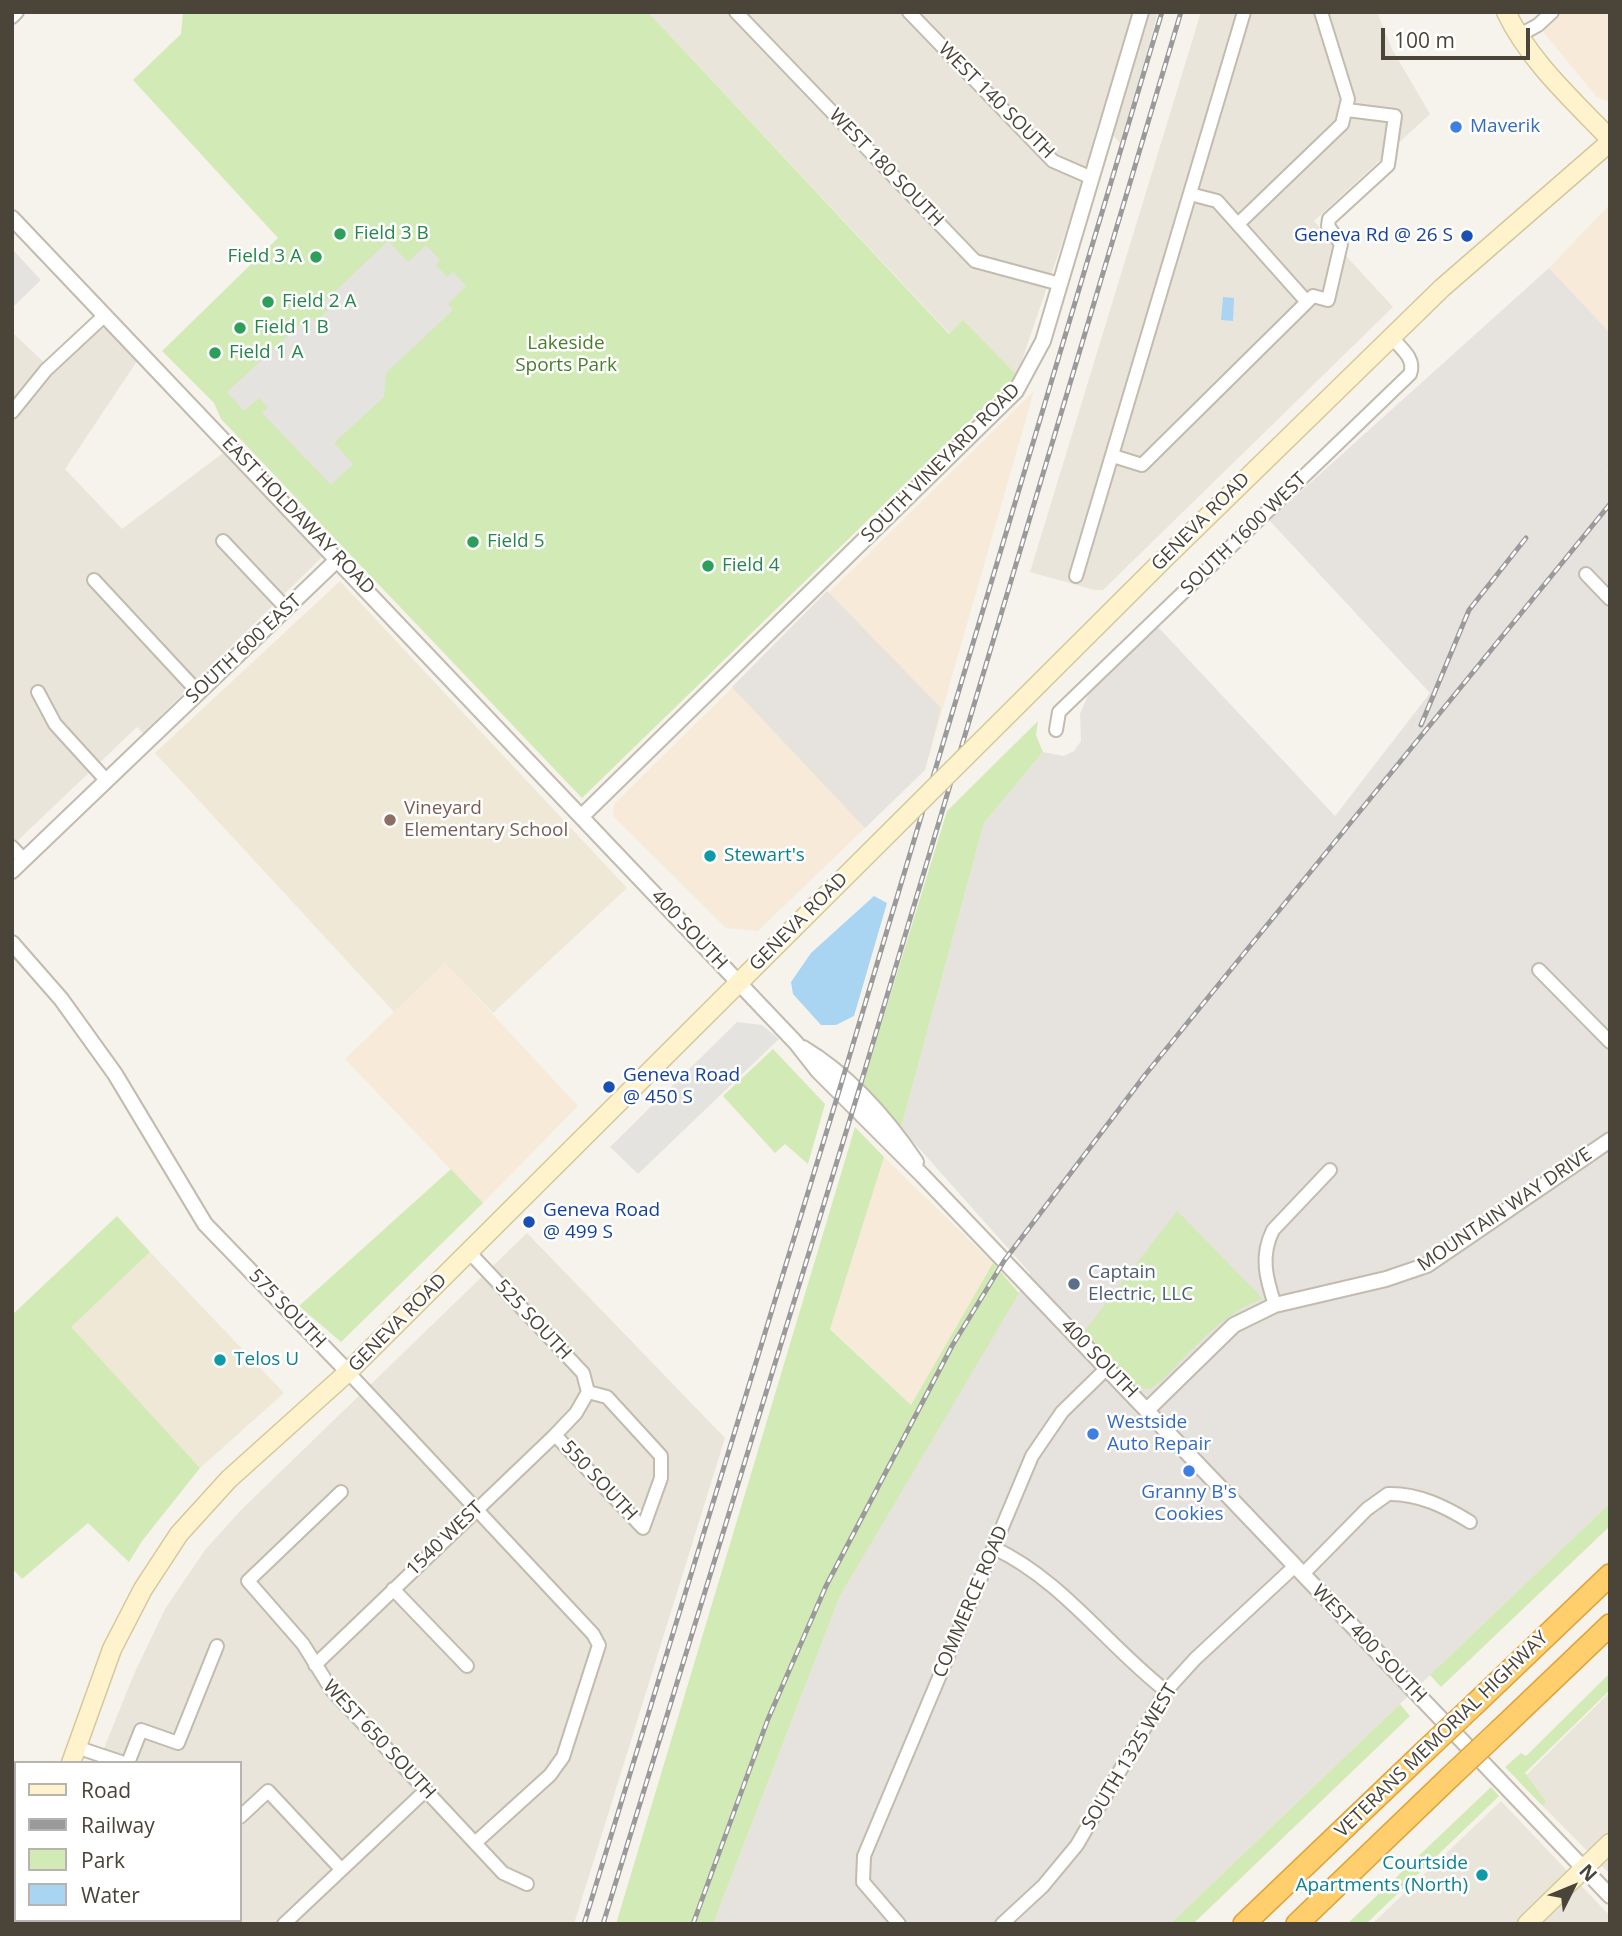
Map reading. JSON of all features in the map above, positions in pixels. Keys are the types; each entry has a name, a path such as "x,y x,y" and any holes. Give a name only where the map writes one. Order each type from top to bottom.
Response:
{"highway":[{"name":"VETERANS MEMORIAL HIGHWAY","path":"1244,1924 1610,1575"},
{"name":"VETERANS MEMORIAL HIGHWAY","path":"1297,1924 1610,1625"}],"main road":[{"path":"1506,12 1518,36 1537,62 1610,141"},
{"name":"GENEVA ROAD","path":"74,1755 112,1649 143,1589 179,1534 229,1479 348,1372 1391,337 1492,242 1610,141"},
{"path":"1527,1924 1610,1843"}],"street":[{"path":"12,17 18,12"},
{"name":"WEST 180 SOUTH","path":"736,12 975,261 1060,284"},
{"name":"WEST 140 SOUTH","path":"909,12 1053,161 1092,178"},
{"name":"SOUTH VINEYARD ROAD","path":"582,816 1016,391 1043,341 1141,12"},
{"path":"1076,576 1244,12"},
{"path":"1238,224 1342,124 1348,99 1321,12"},
{"path":"1518,36 1538,25 1552,12"},
{"path":"1113,456 1142,465 1313,296 1328,300 1341,244 1328,226 1329,219 1388,165 1395,116 1347,110"},
{"path":"1190,194 1217,201 1307,302"},
{"name":"EAST HOLDAWAY ROAD","path":"12,218 339,558 582,816"},
{"path":"12,412 46,370 105,315"},
{"name":"SOUTH 1600 WEST","path":"1056,730 1059,712 1410,374 1412,364 1408,355 1391,337"},
{"path":"223,541 287,609"},
{"name":"SOUTH 600 EAST","path":"12,871 339,558"},
{"path":"1586,574 1610,599"},
{"path":"94,580 198,692"},
{"path":"38,692 55,724 106,780"},
{"name":"400 SOUTH","path":"582,816 796,1043 812,1065 923,1176 1299,1570"},
{"path":"12,847 24,860"},
{"name":"575 SOUTH","path":"12,943 61,999 115,1074 205,1224 348,1372 593,1634 599,1645 563,1757 550,1775 475,1843"},
{"path":"1539,970 1610,1042"},
{"name":"MOUNTAIN WAY DRIVE","path":"1147,1410 1234,1325 1275,1305 1386,1279 1427,1265 1610,1140"},
{"path":"1275,1305 1265,1270 1267,1242 1273,1230 1330,1170"},
{"name":"525 SOUTH","path":"470,1252 583,1373 588,1392"},
{"name":"COMMERCE ROAD","path":"899,1924 863,1882 864,1856 1032,1456 1062,1412 1107,1368"},
{"name":"1540 WEST","path":"315,1665 555,1435 576,1413 588,1392"},
{"name":"550 SOUTH","path":"555,1435 643,1528 661,1478 661,1456 607,1397 588,1392"},
{"name":"WEST 650 SOUTH","path":"341,1492 248,1581 303,1644 331,1689 503,1873 527,1884"},
{"name":"SOUTH 1325 WEST","path":"1002,1924 1042,1886 1077,1845 1166,1691 1367,1509 1388,1494 1417,1497 1449,1509 1470,1522"},
{"path":"993,1548 1023,1562 1053,1586 1089,1624 1166,1691"},
{"name":"WEST 400 SOUTH","path":"1299,1570 1610,1896"},
{"path":"393,1589 467,1666"},
{"path":"127,1761 141,1730 178,1743 217,1646"},
{"path":"74,1755 113,1761"},
{"path":"242,1815 268,1791 341,1869"},
{"path":"284,1924 425,1791"}],"shaded area":[{"path":"648,12 1158,12 1122,145 1099,120 1080,190 1017,375 963,320 950,334"},
{"path":"1201,12 1377,12 1392,49 1430,114 1314,221 1393,307 1103,590 1094,590 1030,572"},
{"path":"1545,12 1610,12 1610,102 1597,97 1544,33 1536,21"},
{"path":"1610,204 1610,333 1549,268"},
{"path":"388,241 408,262 426,245 440,260 436,265 447,277 453,272 466,286 448,304 453,310 386,373 384,397 334,443 353,464 331,485 262,413 268,407 259,398 244,411 227,392 309,316 315,322 328,310 323,303"},
{"path":"12,249 41,280 12,308"},
{"path":"1549,268 1610,333 1610,468 1606,473 1610,470 1610,1503 1170,1924 713,1924 840,1596 1030,1273 901,1128 984,823 1043,752 1064,756 1074,751 1081,741 1080,714 1089,693 1158,627 1335,816 1430,693 1269,520"},
{"path":"99,329 112,329 139,358 65,469 122,529 227,450 323,556 143,733 137,727 12,846 12,332 54,372"},
{"path":"1034,391 925,770 758,931 726,928 613,816 614,804"},
{"name":"Vineyard Elementary School","path":"340,581 627,888 493,1013 445,963 394,1012 155,753"},
{"path":"827,591 941,708 925,770 865,828 732,687"},
{"path":"445,963 578,1106 483,1203 345,1059"},
{"path":"737,1022 762,1025 779,1039 638,1174 610,1147"},
{"path":"884,1157 993,1263 911,1405 830,1328"},
{"path":"527,1233 725,1438 574,1924 143,1922 242,1922 242,1761 99,1761 134,1674 165,1609 205,1550 241,1510"},
{"path":"150,1252 284,1393 200,1468 70,1327"},
{"path":"1610,1692 1610,1874 1519,1782"},
{"path":"1501,1801 1610,1916 1610,1924 1372,1924"}],"green space":[{"name":"Lakeside Sports Park","path":"183,12 648,12 949,334 963,320 1017,375 582,798 221,419 214,403 162,351 278,238 133,80 181,34"},
{"path":"1038,721 1036,735 1043,752 984,823 901,1128 862,1087 947,811"},
{"path":"773,1049 825,1104 808,1164 785,1144 775,1153 723,1096"},
{"path":"855,1127 884,1157 830,1329 911,1405 993,1263 1019,1293 840,1596 713,1924 616,1924"},
{"path":"451,1169 483,1203 341,1342 299,1306"},
{"path":"1177,1211 1263,1299 1220,1323 1160,1382 1149,1389 1139,1388 1083,1333"},
{"path":"117,1216 150,1252 71,1327 200,1468 142,1541 129,1562 88,1523 22,1579 12,1568 12,1315"},
{"path":"1610,1503 1610,1526 1441,1687 1430,1675"},
{"path":"1610,1673 1610,1690 1525,1773 1546,1802 1542,1805 1505,1767 1521,1753 1526,1756"},
{"path":"1400,1704 1410,1716 1193,1924 1170,1924"},
{"path":"1491,1787 1499,1796 1366,1924 1347,1924"}],"water":[{"path":"1223,297 1234,298 1233,321 1221,320"},
{"path":"874,896 887,903 854,1016 836,1025 821,1025 793,994 791,982 811,953"}],"railway":[{"path":"584,1924 836,1101 1162,12"},
{"path":"603,1924 858,1093 1181,12"},
{"path":"693,1924 768,1719 826,1586 952,1346 1004,1261 1145,1075 1610,504"},
{"path":"1421,725 1469,610 1526,538"}],"place":[{"name":"Maverik","path":"1456,127"},
{"name":"Field 3 B","path":"340,234"},
{"name":"Geneva Rd @ 26 S","path":"1467,236"},
{"name":"Field 3 A","path":"316,257"},
{"name":"Field 2 A","path":"268,302"},
{"name":"Field 1 B","path":"240,328"},
{"name":"Field 1 A","path":"215,353"},
{"name":"Field 5","path":"473,542"},
{"name":"Field 4","path":"708,566"},
{"name":"Vineyard Elementary School","path":"390,820"},
{"name":"Stewart's","path":"710,856"},
{"name":"Geneva Road @ 450 S","path":"609,1087"},
{"name":"Geneva Road @ 499 S","path":"529,1222"},
{"name":"Captain Electric, LLC","path":"1074,1284"},
{"name":"Telos U","path":"220,1360"},
{"name":"Westside Auto Repair","path":"1093,1434"},
{"name":"Granny B's Cookies","path":"1189,1471"},
{"name":"Courtside Apartments (North)","path":"1482,1875"}]}
